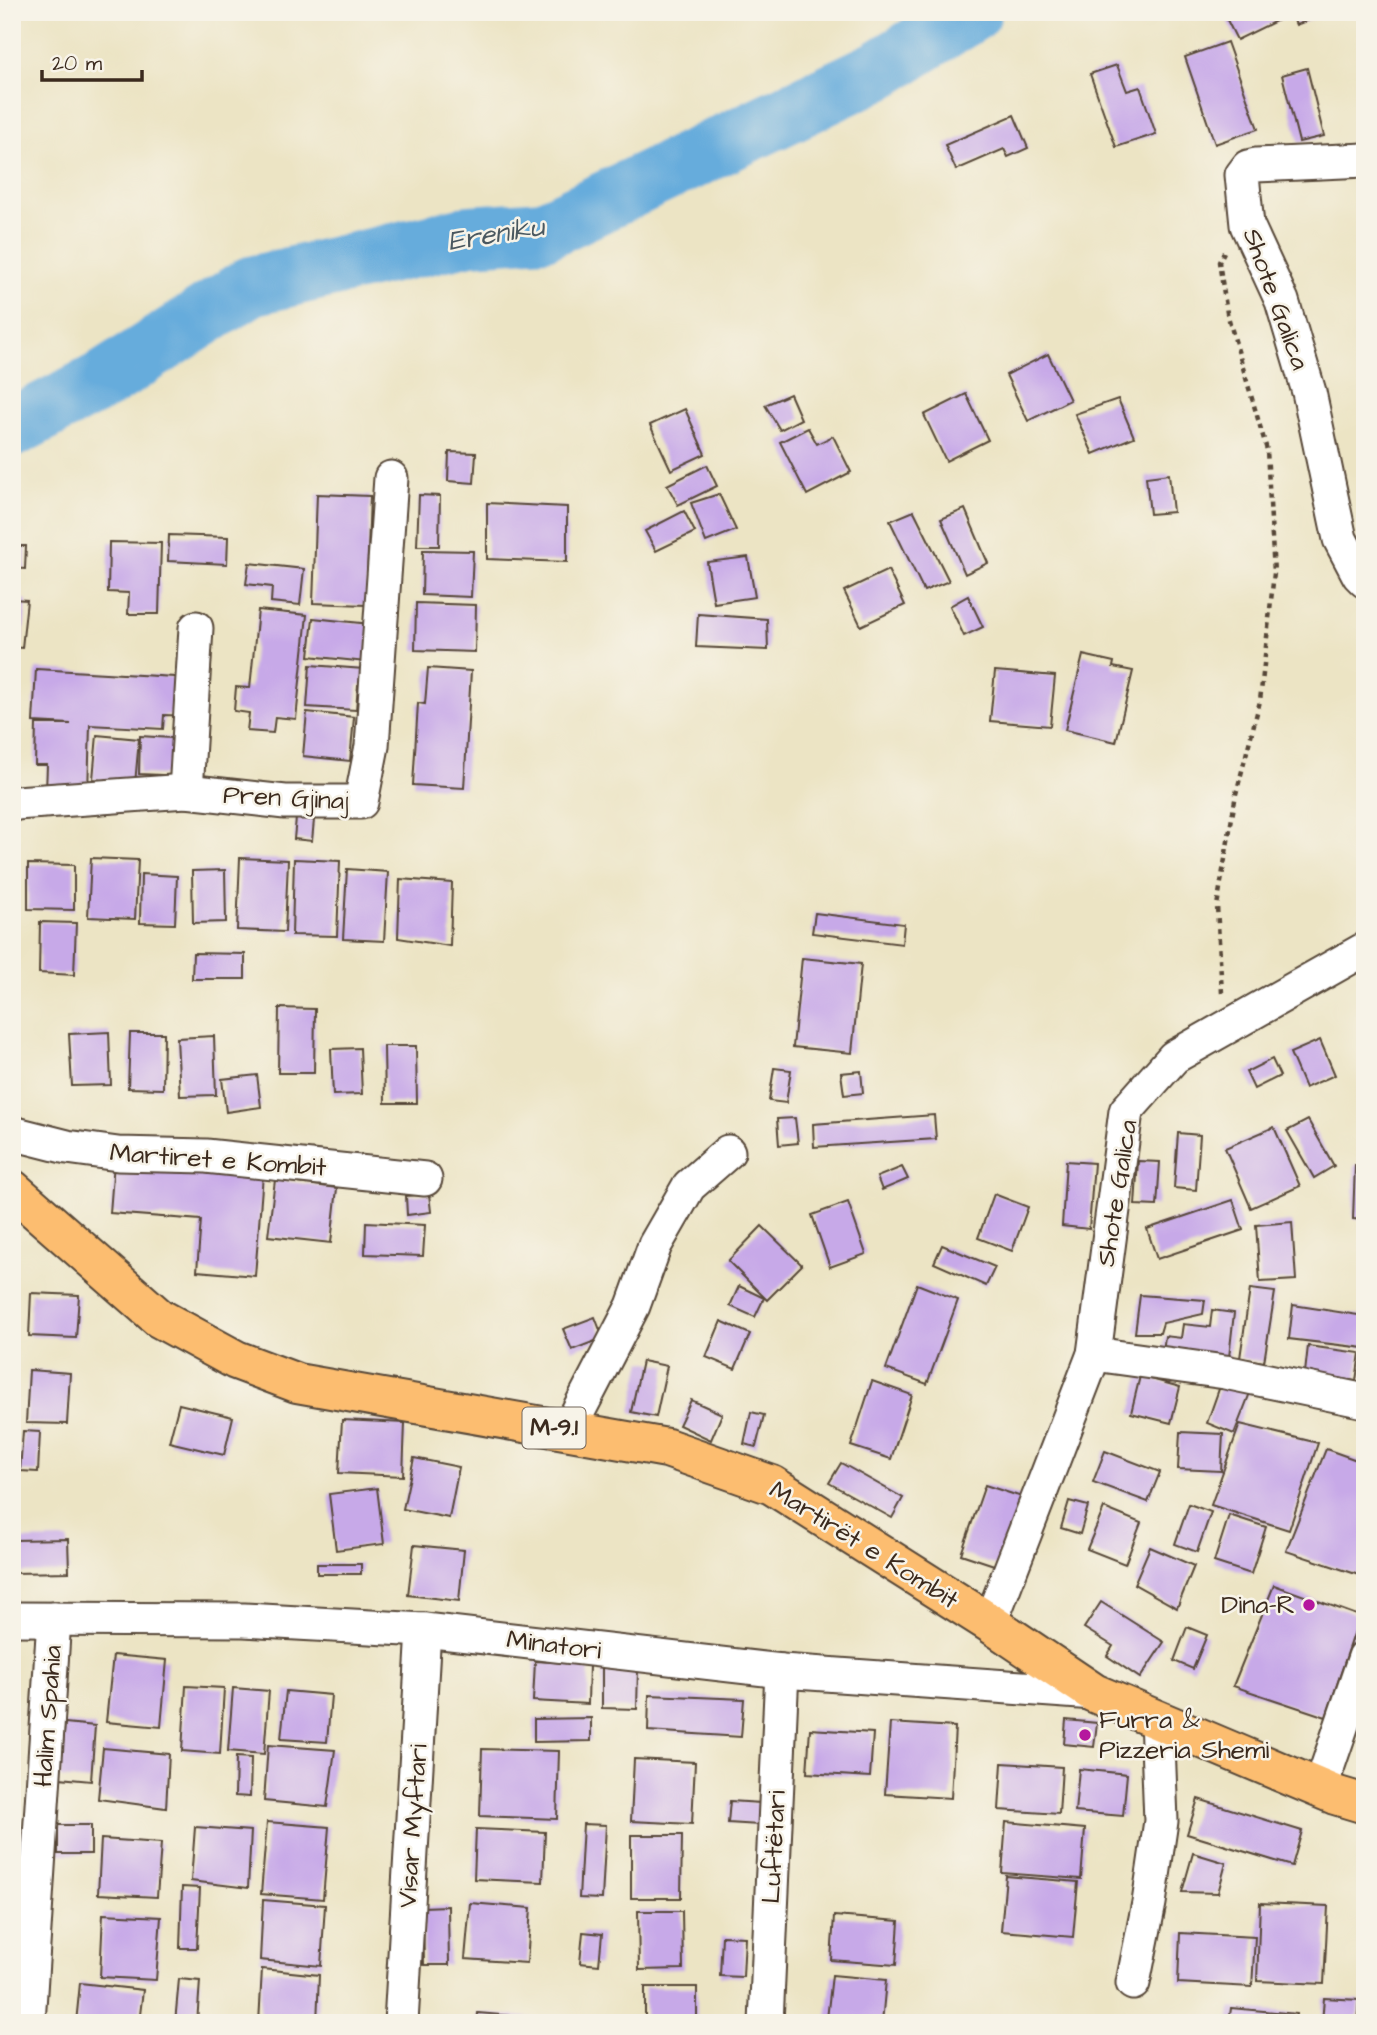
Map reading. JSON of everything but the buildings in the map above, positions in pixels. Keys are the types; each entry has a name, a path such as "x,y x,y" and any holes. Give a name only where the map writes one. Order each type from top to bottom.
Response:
{"main road":[{"name":"Martirët e Kombit","path":"12,1189 159,1318 236,1360 297,1383 667,1448 772,1485 990,1623 1094,1693 1335,1796 1365,1804"}],"street":[{"name":"Shote Galica","path":"1365,160 1248,167 1242,175 1247,225 1282,301 1305,379 1340,540 1365,581"},
{"name":"Pren Gjinaj","path":"12,805 186,791 285,802 361,802 372,746 391,478"},
{"path":"186,791 196,628"},
{"name":"Shote Galica","path":"990,1623 1094,1354 1126,1111 1174,1057 1365,949"},
{"name":"Martiret e Kombit","path":"12,1133 66,1147 118,1154 206,1156 425,1179"},
{"path":"568,1431 633,1306 655,1245 689,1186 728,1152"},
{"path":"1094,1354 1225,1372 1365,1401"},
{"name":"Minatori","path":"12,1619 244,1620 425,1630 782,1671 1094,1693"},
{"name":"Halim Spahia","path":"29,2023 54,1619"},
{"name":"Visar Myftari","path":"401,2023 425,1630"},
{"path":"1321,1789 1365,1657"},
{"name":"Luftëtari","path":"766,2023 782,1671"},
{"path":"1133,1983 1149,1903 1161,1821 1157,1718"}],"path":[{"path":"1224,1029 1217,906 1236,794 1259,701 1274,573 1267,450 1227,313 1219,262 1230,241 1247,225"}],"waterway":[{"name":"Ereniku","path":"12,428 106,379 251,286 470,235 544,230 879,70 972,12"}],"place":[{"name":"Dina-R","path":"1309,1605"},
{"name":"Furra & Pizzeria Shemi","path":"1085,1735"}]}
